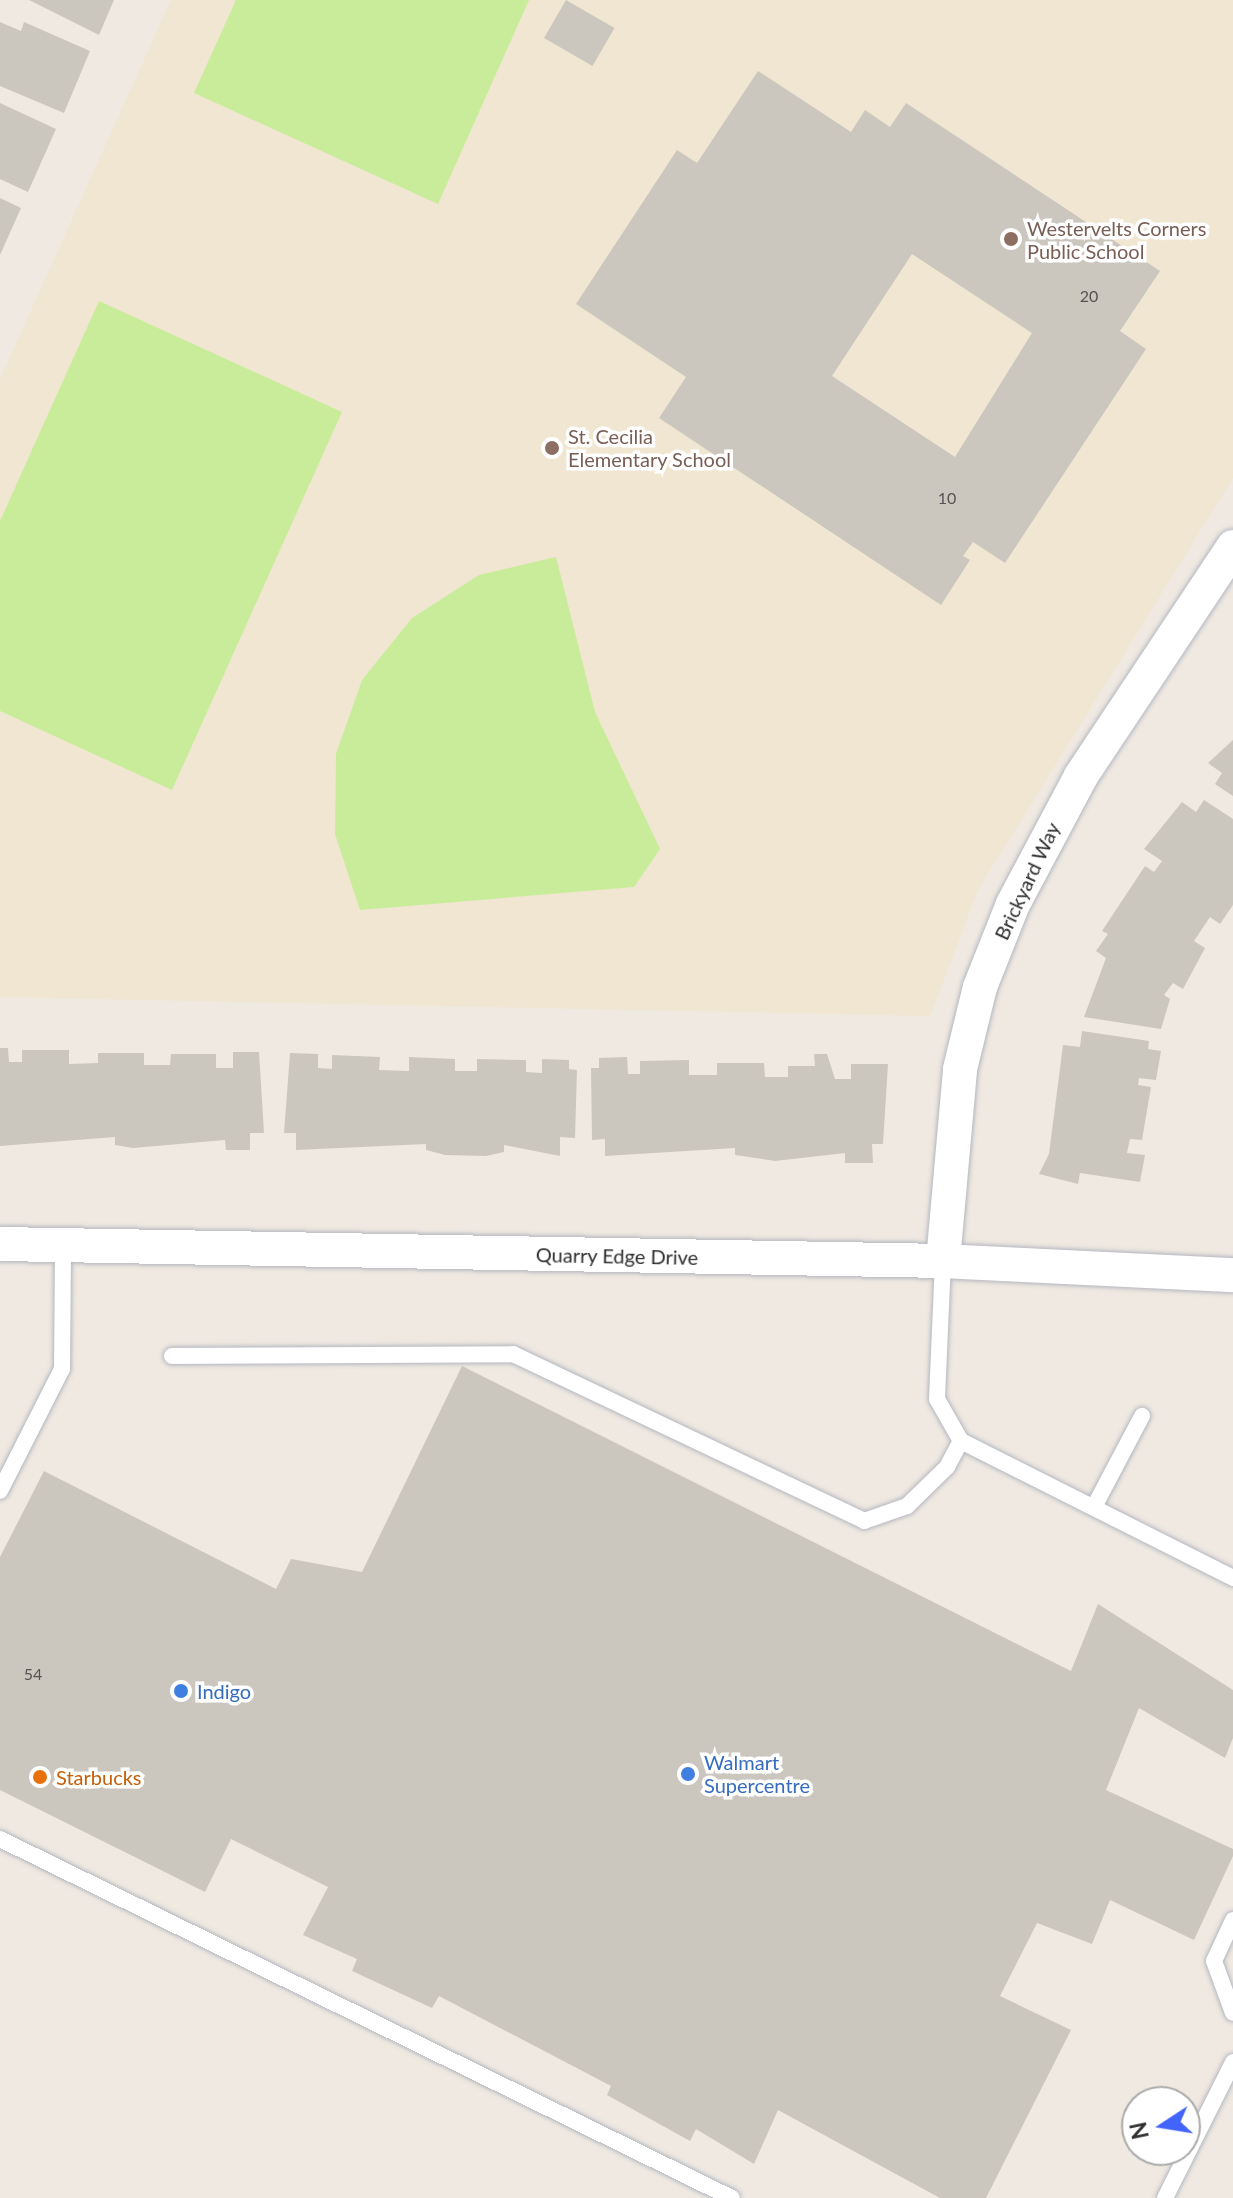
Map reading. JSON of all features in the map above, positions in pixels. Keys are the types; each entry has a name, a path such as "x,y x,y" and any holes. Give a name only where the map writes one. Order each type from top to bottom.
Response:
{"street":[{"name":"Brickyard Way","path":"943,1261 960,1069 980,987 1013,904 1081,776 1233,547"},
{"name":"Quarry Edge Drive","path":"0,1244 943,1261 1233,1275"}],"lane":[{"path":"0,1491 62,1369 63,1247"},
{"path":"943,1261 937,1399 961,1441 1233,1578"},
{"path":"172,1356 513,1354 864,1521 907,1506 947,1467 961,1441"},
{"path":"1094,1507 1142,1416"},
{"path":"0,1839 732,2198"},
{"path":"1233,1920 1214,1961 1233,2013"},
{"path":"1165,2198 1233,2062"}],"shaded area":[{"name":"St. Cecilia Elementary School","path":"171,0 1233,0 1233,478 978,890 930,1016 0,997 0,379"}],"green space":[{"path":"236,0 529,0 438,204 194,93"},
{"path":"99,301 342,412 172,790 0,711 0,521"},
{"path":"556,557 595,712 660,849 634,887 360,910 335,834 336,754 362,680 412,618 479,575"}],"building":[{"path":"29,0 114,0 99,35"},
{"path":"566,0 614,28 592,66 544,38"},
{"path":"0,22 21,31 24,22 90,51 64,113 0,86"},
{"path":"758,71 851,132 865,110 890,127 906,103 1160,271 1120,331 1146,349 1005,563 973,542 963,556 970,560 941,605 659,418 686,377 576,304 677,150 697,163","holes":["912,254 1032,333 955,457 832,376"]},
{"path":"0,103 56,129 28,192 0,179"},
{"path":"0,198 21,208 0,255"},
{"path":"1233,740 1233,796 1215,784 1222,773 1208,763"},
{"path":"1204,800 1233,819 1233,905 1220,924 1210,917 1194,941 1205,948 1183,989 1173,983 1164,995 1170,999 1161,1029 1084,1017 1106,958 1096,951 1108,934 1102,931 1145,866 1154,872 1162,861 1144,849 1182,802 1196,812"},
{"path":"1082,1031 1149,1041 1148,1049 1161,1051 1156,1080 1139,1078 1138,1085 1151,1087 1142,1140 1130,1139 1127,1153 1145,1155 1140,1182 1080,1173 1078,1184 1039,1174 1049,1154 1063,1045 1080,1047"},
{"path":"0,1048 8,1048 9,1062 22,1062 22,1050 69,1050 69,1064 98,1063 98,1053 144,1053 144,1065 170,1065 171,1054 216,1054 216,1068 233,1068 233,1052 259,1052 264,1133 250,1133 250,1150 226,1150 225,1140 133,1148 115,1145 115,1137 0,1146"},
{"path":"290,1053 318,1054 318,1068 332,1069 332,1055 380,1057 379,1070 409,1071 409,1057 455,1059 455,1071 477,1071 477,1059 526,1060 526,1072 542,1073 542,1059 569,1060 569,1069 577,1070 575,1138 560,1137 560,1156 504,1145 504,1152 486,1156 445,1155 426,1150 426,1144 296,1150 296,1133 284,1133"},
{"path":"814,1054 827,1054 835,1079 851,1079 851,1064 888,1064 883,1144 872,1144 873,1163 845,1163 845,1153 775,1161 735,1155 735,1148 605,1156 605,1139 592,1140 591,1068 599,1068 599,1058 627,1057 628,1074 640,1074 640,1061 689,1060 689,1075 717,1075 717,1063 764,1063 765,1077 788,1077 788,1066 815,1066"},
{"name":"Walmart Supercentre","path":"462,1366 1071,1671 1098,1604 1233,1690 1233,1738 1225,1758 1139,1708 1106,1790 1233,1849 1233,1856 1194,1940 1110,1900 1092,1944 1037,1923 1000,1996 1071,2030 986,2198 940,2198 778,2110 754,2164 696,2129 690,2141 607,2095 611,2086 439,1996 432,2008 352,1971 357,1959 303,1935 328,1887 231,1839 205,1892 0,1790 0,1557 44,1471 276,1589 291,1559 362,1572"}],"place":[{"name":"Westervelts Corners Public School","path":"1011,239"},
{"name":"St. Cecilia Elementary School","path":"552,448"},
{"name":"Indigo","path":"181,1691"},
{"name":"Walmart Supercentre","path":"688,1774"},
{"name":"Starbucks","path":"40,1777"}]}
